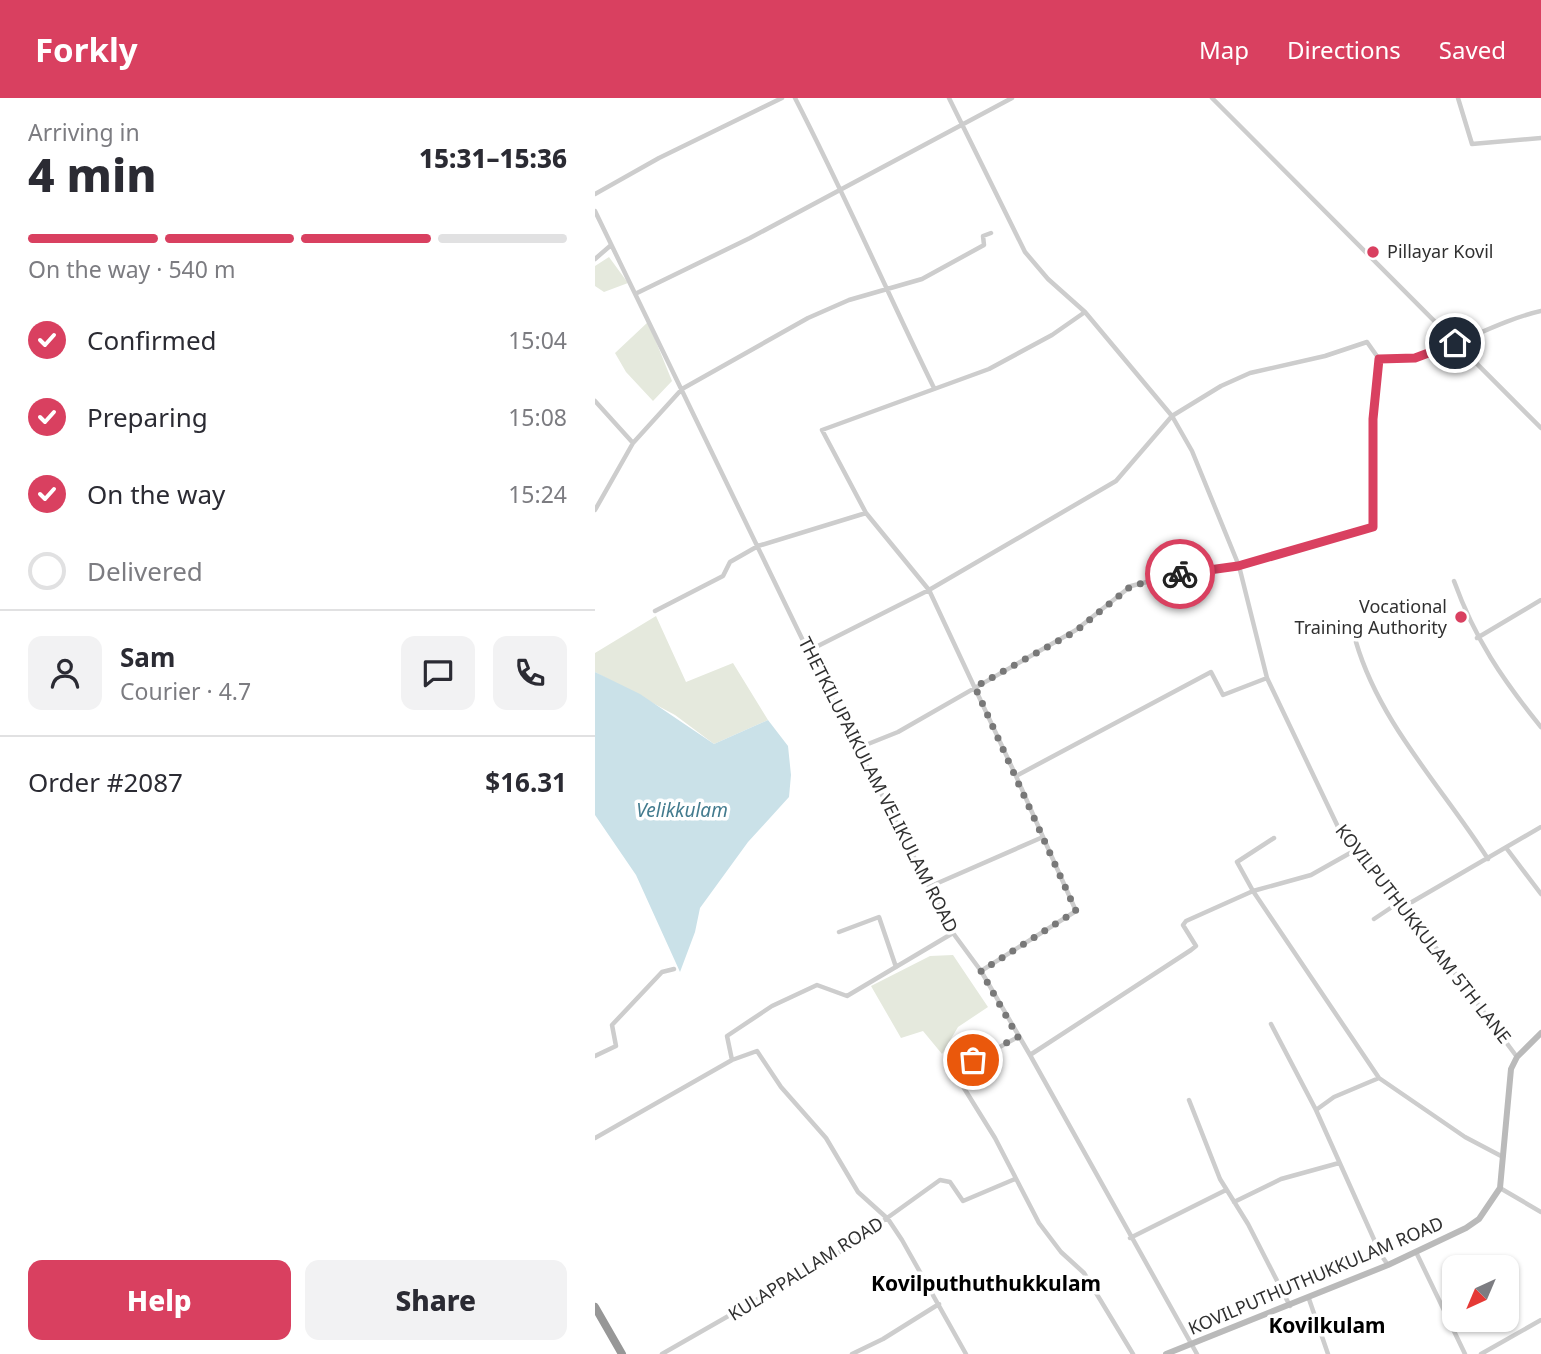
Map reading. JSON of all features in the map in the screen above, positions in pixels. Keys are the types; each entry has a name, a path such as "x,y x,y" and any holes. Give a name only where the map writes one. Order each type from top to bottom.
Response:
{"highway":[{"path":"595,1307 622,1354"}],"street":[{"path":"595,194 659,158 782,98"},
{"path":"795,98 842,189 886,290 934,388"},
{"name":"KOVILPUTHUKKULAM 5TH LANE","path":"949,98 1025,252 1048,279 1085,312 1172,416 1192,452 1238,566 1267,678 1339,829 1359,848 1403,904 1517,1057"},
{"path":"637,293 842,189 962,122 1012,98"},
{"path":"1212,98 1541,428"},
{"path":"1458,98 1472,144 1541,138"},
{"name":"THETKILUPAIKULAM VELIKULAM ROAD","path":"595,211 809,651 953,933 981,971 1030,1055 1197,1354"},
{"path":"595,510 603,501 633,443 682,389 807,318 922,279 985,245 983,236 991,233"},
{"path":"595,260 610,246"},
{"path":"1379,359 1415,358 1455,343 1491,325 1541,311"},
{"path":"981,971 1076,911 929,590 866,513 822,430 989,369 1052,335 1085,312"},
{"path":"809,651 929,590 1116,481 1172,416 1201,397 1250,373 1325,356 1367,342 1379,359 1373,419 1373,527 1238,566 1178,574 1131,586 1076,631 898,732 858,748"},
{"path":"595,401 633,443"},
{"path":"655,611 723,576 730,562 758,547 866,513"},
{"path":"1454,580 1477,638 1494,667 1541,727"},
{"path":"1477,638 1541,600"},
{"path":"1356,642 1365,673 1404,738 1488,859"},
{"path":"1016,776 1211,673 1223,695 1267,678"},
{"path":"1374,919 1507,849 1541,828"},
{"path":"931,886 1042,837"},
{"path":"1274,838 1237,862 1253,891 1378,1078 1465,1137 1504,1157"},
{"path":"1030,1055 1196,946 1183,925 1187,921 1253,891 1311,875 1359,848"},
{"path":"1507,849 1541,894"},
{"path":"839,932 879,917 896,967"},
{"path":"732,1060 727,1036 772,1006 817,985 847,996 953,933"},
{"path":"595,1056 616,1046 612,1025 662,972 674,970"},
{"path":"1271,1024 1316,1110 1381,1255 1388,1265"},
{"path":"1517,1057 1541,1033"},
{"path":"1018,1037 954,1072 995,1138 1039,1223 1061,1252 1084,1273 1133,1354"},
{"path":"595,1138 732,1060 757,1051 781,1087 826,1139 857,1192 888,1219 966,1354"},
{"name":"KOVILPUTHUTHUKKULAM ROAD","path":"1166,1354 1309,1299 1388,1265 1479,1219 1500,1188 1509,1082 1517,1057"},
{"path":"1316,1110 1334,1097 1378,1078"},
{"path":"1189,1100 1226,1189 1290,1306"},
{"path":"1234,1202 1281,1179 1339,1163"},
{"name":"KULAPPALLAM ROAD","path":"663,1354 837,1254 940,1180 950,1182 963,1201 1015,1179"},
{"path":"1500,1188 1541,1212"},
{"path":"1130,1238 1226,1189"},
{"path":"1416,1252 1465,1354"},
{"path":"1309,1299 1328,1354"},
{"path":"852,1354 883,1339 939,1304"},
{"path":"1481,1354 1541,1320"}],"shaded area":[{"path":"609,257 628,283 604,292 595,286 595,266"},
{"path":"648,322 672,381 653,401 626,372 615,353"},
{"path":"656,616 686,682 733,663 768,720 714,744 675,715 595,672 595,653"},
{"path":"953,955 988,1007 958,1027 942,1054 923,1031 901,1038 871,986 930,956"}],"water":[{"name":"Velikkulam","path":"595,672 640,694 714,744 768,720 788,746 791,775 789,797 748,842 700,908 695,932 680,972 636,875 595,815"}],"way so far":[{"path":"973,1060 1018,1037 981,971 1076,911 975,687 1076,631 1131,586 1180,574"}],"place":[{"name":"Pillayar Kovil","path":"1373,252"},
{"name":"Vocational Training Authority","path":"1461,617"}],"district":[{"name":"Kovilputhuthukkulam","path":"986,1284"},
{"name":"Kovilkulam","path":"1327,1326"}],"route":[{"path":"1180,574 1238,566 1364,532 1373,527 1373,419 1379,359 1415,358 1455,343"}]}
